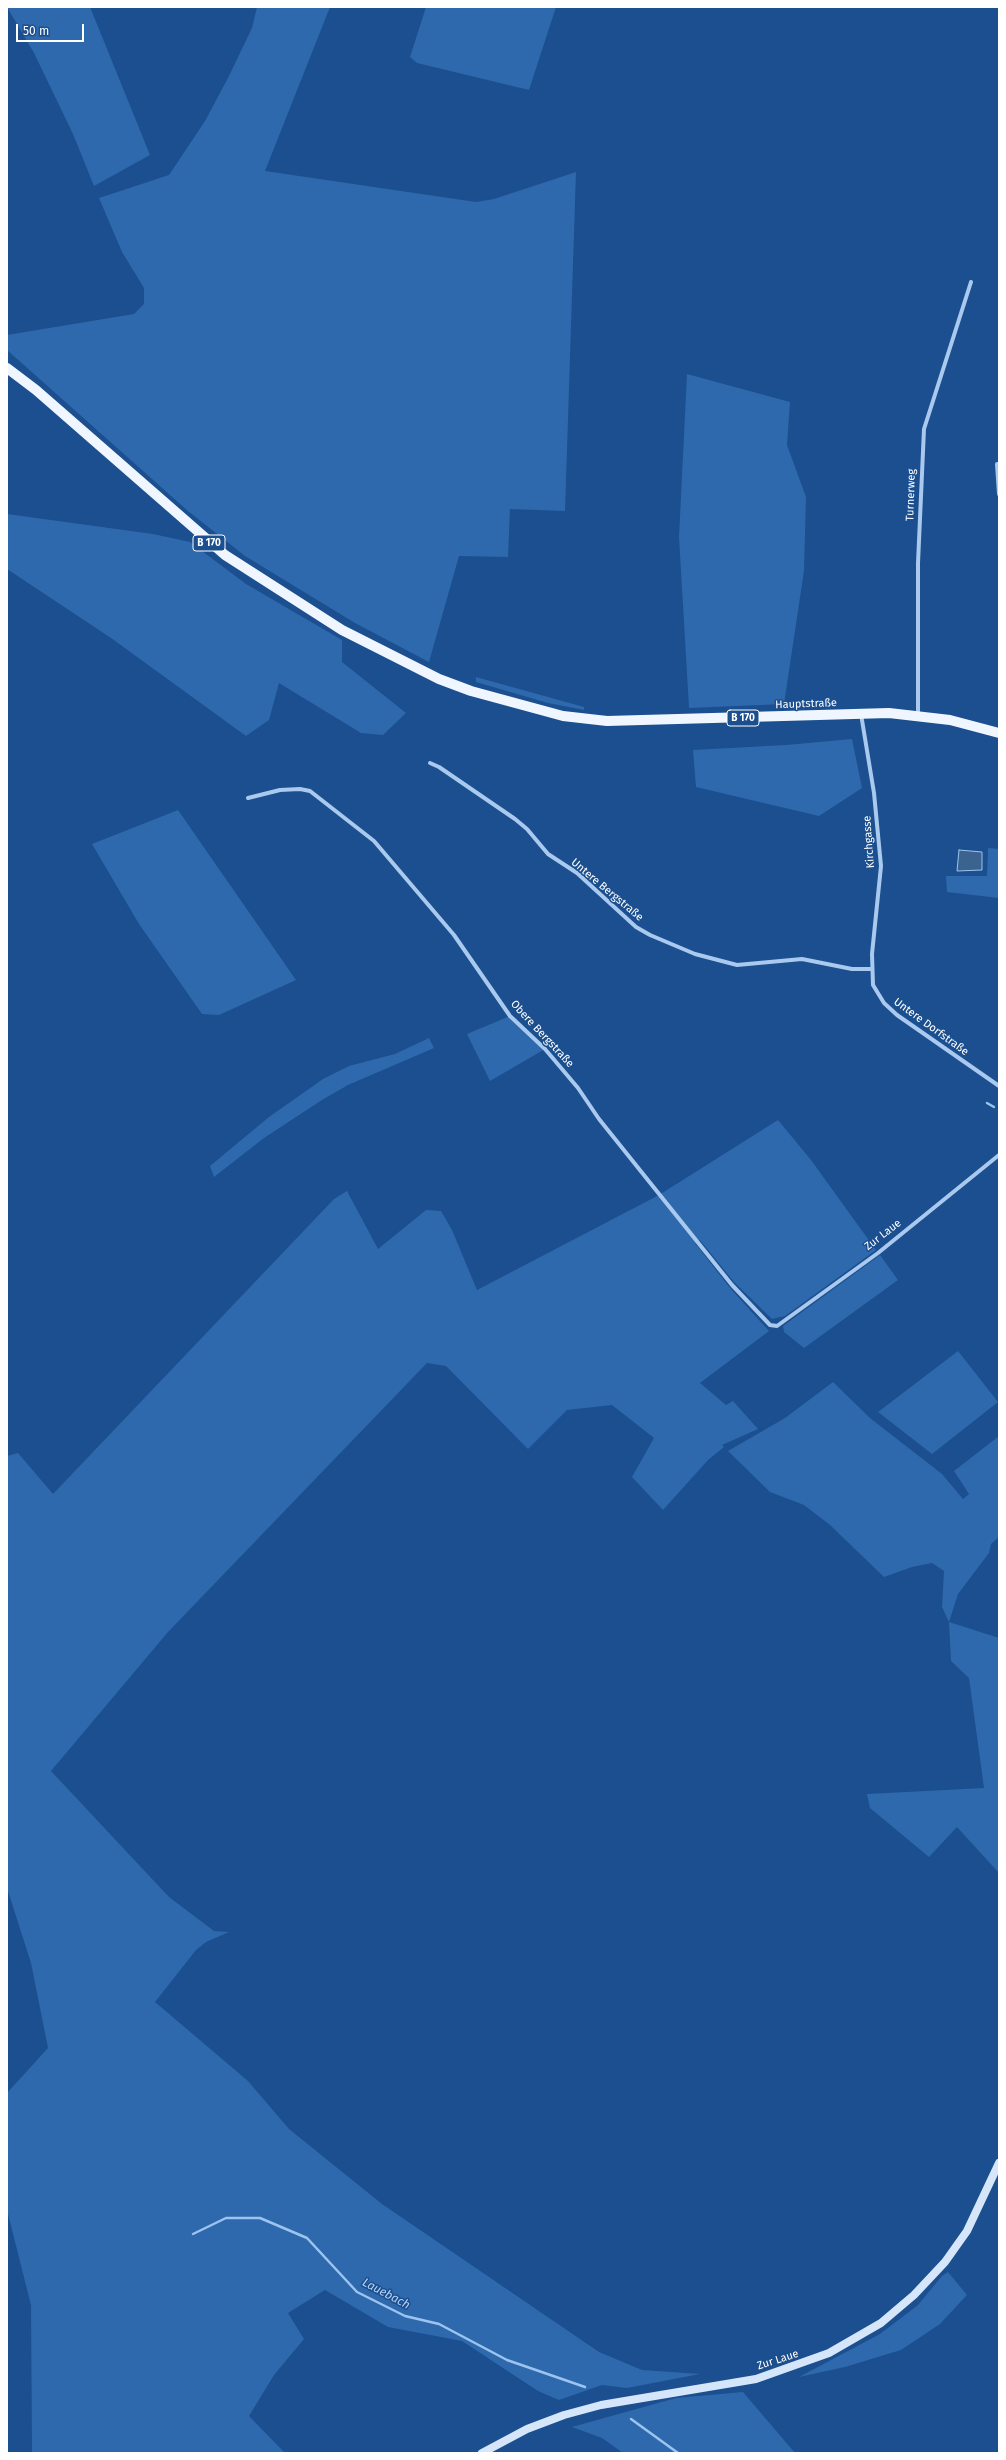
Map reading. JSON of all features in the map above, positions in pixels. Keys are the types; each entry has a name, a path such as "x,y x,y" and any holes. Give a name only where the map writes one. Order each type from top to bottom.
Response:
{"main road":[{"name":"Hauptstraße","path":"7,368 36,390 225,555 342,630 439,679 471,691 563,716 625,722 861,714 918,715 950,720 999,733"},
{"name":"Zur Laue","path":"482,2453 527,2429 564,2415 601,2405 756,2379 828,2354 881,2323 914,2295 945,2262 967,2231 999,2163"}],"street":[{"name":"Turnerweg","path":"918,715 918,563 920,471 924,429 971,282"},
{"path":"999,464 997,464 999,494"},
{"name":"Kirchgasse","path":"861,714 874,793 881,866 871,969"},
{"name":"Untere Bergstraße","path":"430,763 439,767 515,819 527,829 548,854 576,873 636,927 650,935 695,954 737,965 802,959 852,969 871,969"},
{"name":"Obere Bergstraße","path":"248,798 280,790 300,789 310,791 374,841 454,936 510,1016 545,1050 578,1088 599,1119 732,1285 763,1319 770,1325 777,1326"},
{"name":"Untere Dorfstraße","path":"871,969 874,985 884,1003 928,1038 999,1086"},
{"name":"Zur Laue","path":"777,1326 878,1253 999,1155"}],"shaded area":[{"path":"7,7 90,7 150,155 94,186 73,134 34,53"},
{"path":"257,7 330,7 265,171 476,202 494,199 576,172 565,511 510,509 508,557 459,556 429,662 355,623 245,556 188,511 7,350 7,335 134,314 144,304 144,288 122,252 99,198 169,175 205,121 228,78 252,28"},
{"path":"426,7 556,7 529,90 417,63 410,57"},
{"path":"687,374 790,402 787,445 806,497 804,571 784,704 689,708 679,537"},
{"path":"7,514 153,534 190,542 246,584 342,640 342,662 406,713 383,735 361,733 279,683 269,720 246,736 111,638 7,569"},
{"path":"476,677 584,707 584,710 548,703 476,682"},
{"path":"852,739 862,788 819,816 696,787 693,750 786,745"},
{"path":"178,810 296,980 219,1015 202,1014 139,924 92,844"},
{"path":"988,848 999,849 999,898 947,892 946,876 987,876"},
{"path":"959,850 982,852 982,870 957,871"},
{"path":"510,1016 545,1049 490,1081 467,1034"},
{"path":"429,1038 434,1048 348,1085 322,1100 264,1138 214,1177 210,1166 269,1117 323,1079 349,1066 395,1054"},
{"path":"778,1120 811,1160 876,1250 785,1316 772,1319 734,1282 700,1240 695,1243 730,1288 769,1331 700,1383 726,1405 733,1401 758,1429 722,1445 724,1447 708,1460 663,1510 632,1477 654,1438 612,1405 567,1410 528,1449 446,1366 427,1363 168,1632 51,1771 169,1897 214,1931 229,1932 206,1942 196,1950 155,2002 248,2081 289,2129 382,2204 599,2352 642,2370 700,2374 627,2388 602,2385 559,2400 538,2391 462,2341 388,2327 325,2290 288,2313 304,2339 274,2375 249,2416 285,2453 32,2453 31,2305 7,2210 7,2093 48,2048 31,1963 7,1888 7,1456 18,1453 53,1494 334,1199 347,1191 378,1249 426,1210 441,1211 452,1230 477,1290 659,1195"},
{"path":"880,1255 898,1280 804,1348 784,1332 783,1326"},
{"path":"958,1351 998,1402 932,1454 878,1412"},
{"path":"833,1382 870,1418 942,1474 963,1499 969,1494 954,1471 999,1436 999,1537 991,1544 989,1553 958,1594 949,1622 942,1607 944,1571 932,1563 912,1567 884,1577 830,1525 804,1505 770,1492 728,1451 785,1418"},
{"path":"949,1622 999,1638 999,1873 957,1827 929,1857 870,1808 867,1794 984,1788 969,1678 951,1661"},
{"path":"948,2272 967,2295 940,2324 901,2350 845,2367 799,2377 880,2334 918,2305 942,2276"},
{"path":"743,2392 795,2453 623,2453 602,2438 572,2427 676,2398"}],"waterway":[{"path":"987,1103 994,1107"},
{"name":"Lauebach","path":"193,2234 226,2218 260,2218 307,2238 357,2292 405,2316 439,2324 507,2360 585,2387"},
{"name":"Lauebach","path":"631,2419 678,2453"}]}
